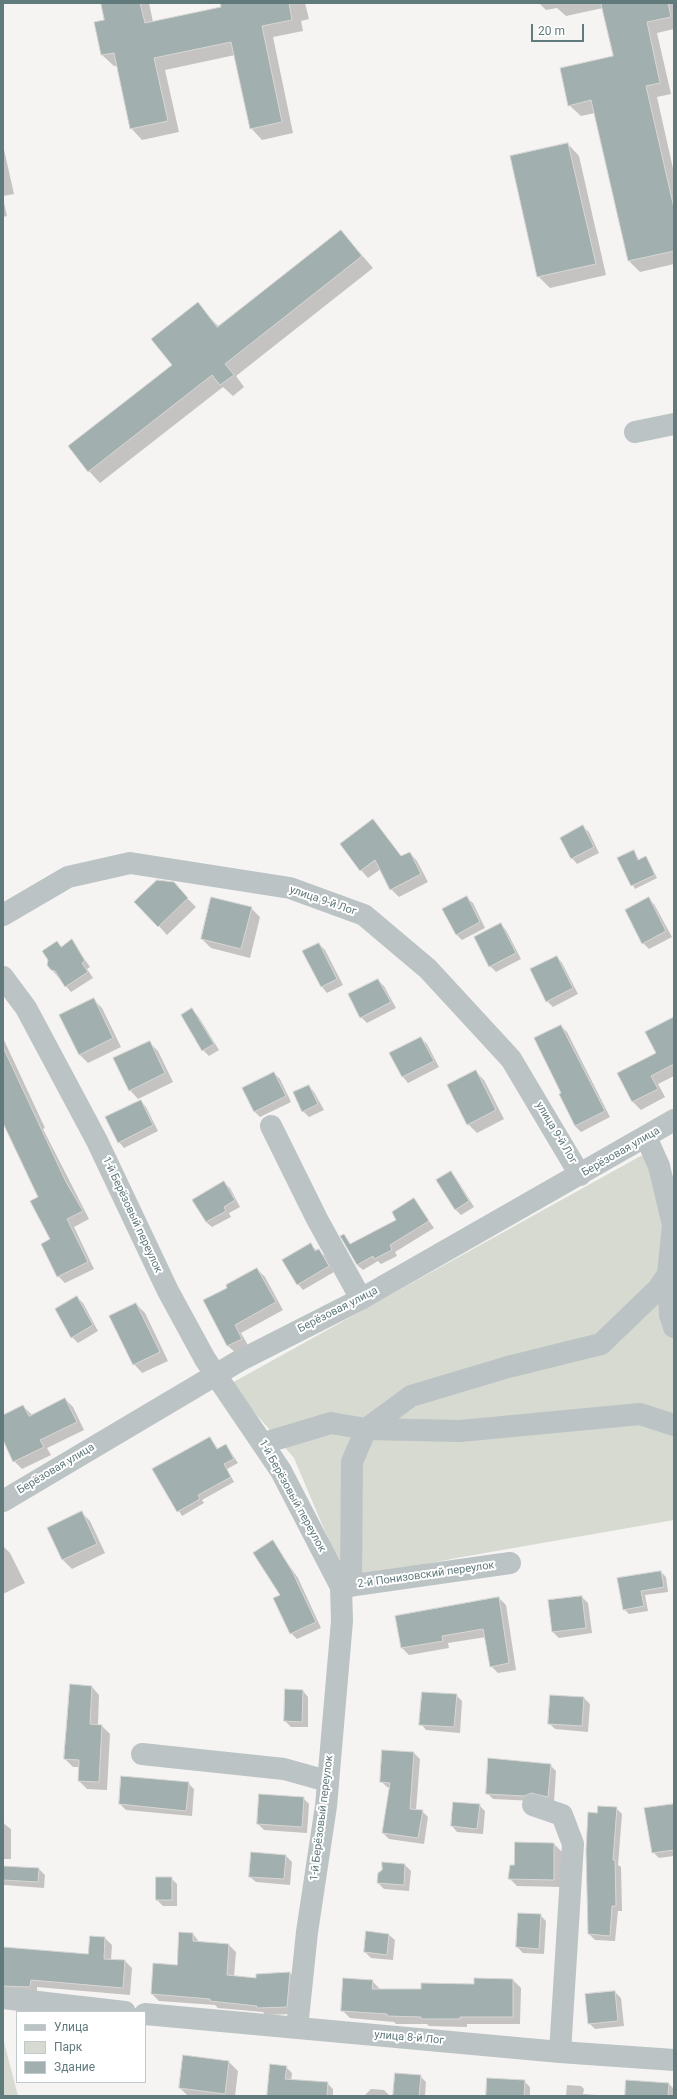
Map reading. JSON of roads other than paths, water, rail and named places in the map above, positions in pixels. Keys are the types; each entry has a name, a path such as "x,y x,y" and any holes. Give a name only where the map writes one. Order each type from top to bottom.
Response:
{"street":[{"path":"635,432 674,424"},
{"name":"улица 9-й Лог","path":"3,916 68,877 130,862 201,872 290,888 364,915 428,969 511,1059 580,1175"},
{"name":"1-й Берёзовый переулок","path":"3,977 26,1008 90,1127 168,1291 215,1375 264,1443 346,1586 327,1781 326,1806 307,1932 297,2028"},
{"name":"Берёзовая улица","path":"3,1501 215,1375 361,1299 646,1138 674,1120"},
{"path":"271,1126 317,1219 361,1299"},
{"path":"646,1138 659,1166 673,1225 668,1274 673,1318"},
{"path":"346,1586 352,1462 366,1429 411,1396 508,1367 601,1344 658,1289 668,1274"},
{"path":"264,1443 331,1423 366,1429 460,1431 640,1414 674,1425"},
{"name":"2-й Понизовский переулок","path":"346,1586 510,1563"},
{"path":"142,1754 284,1769 327,1781"},
{"path":"533,1805 562,1815 573,1844 560,2052"},
{"path":"3,1998 117,2011"},
{"name":"улица 8-й Лог","path":"146,2014 560,2052 674,2060"}]}
